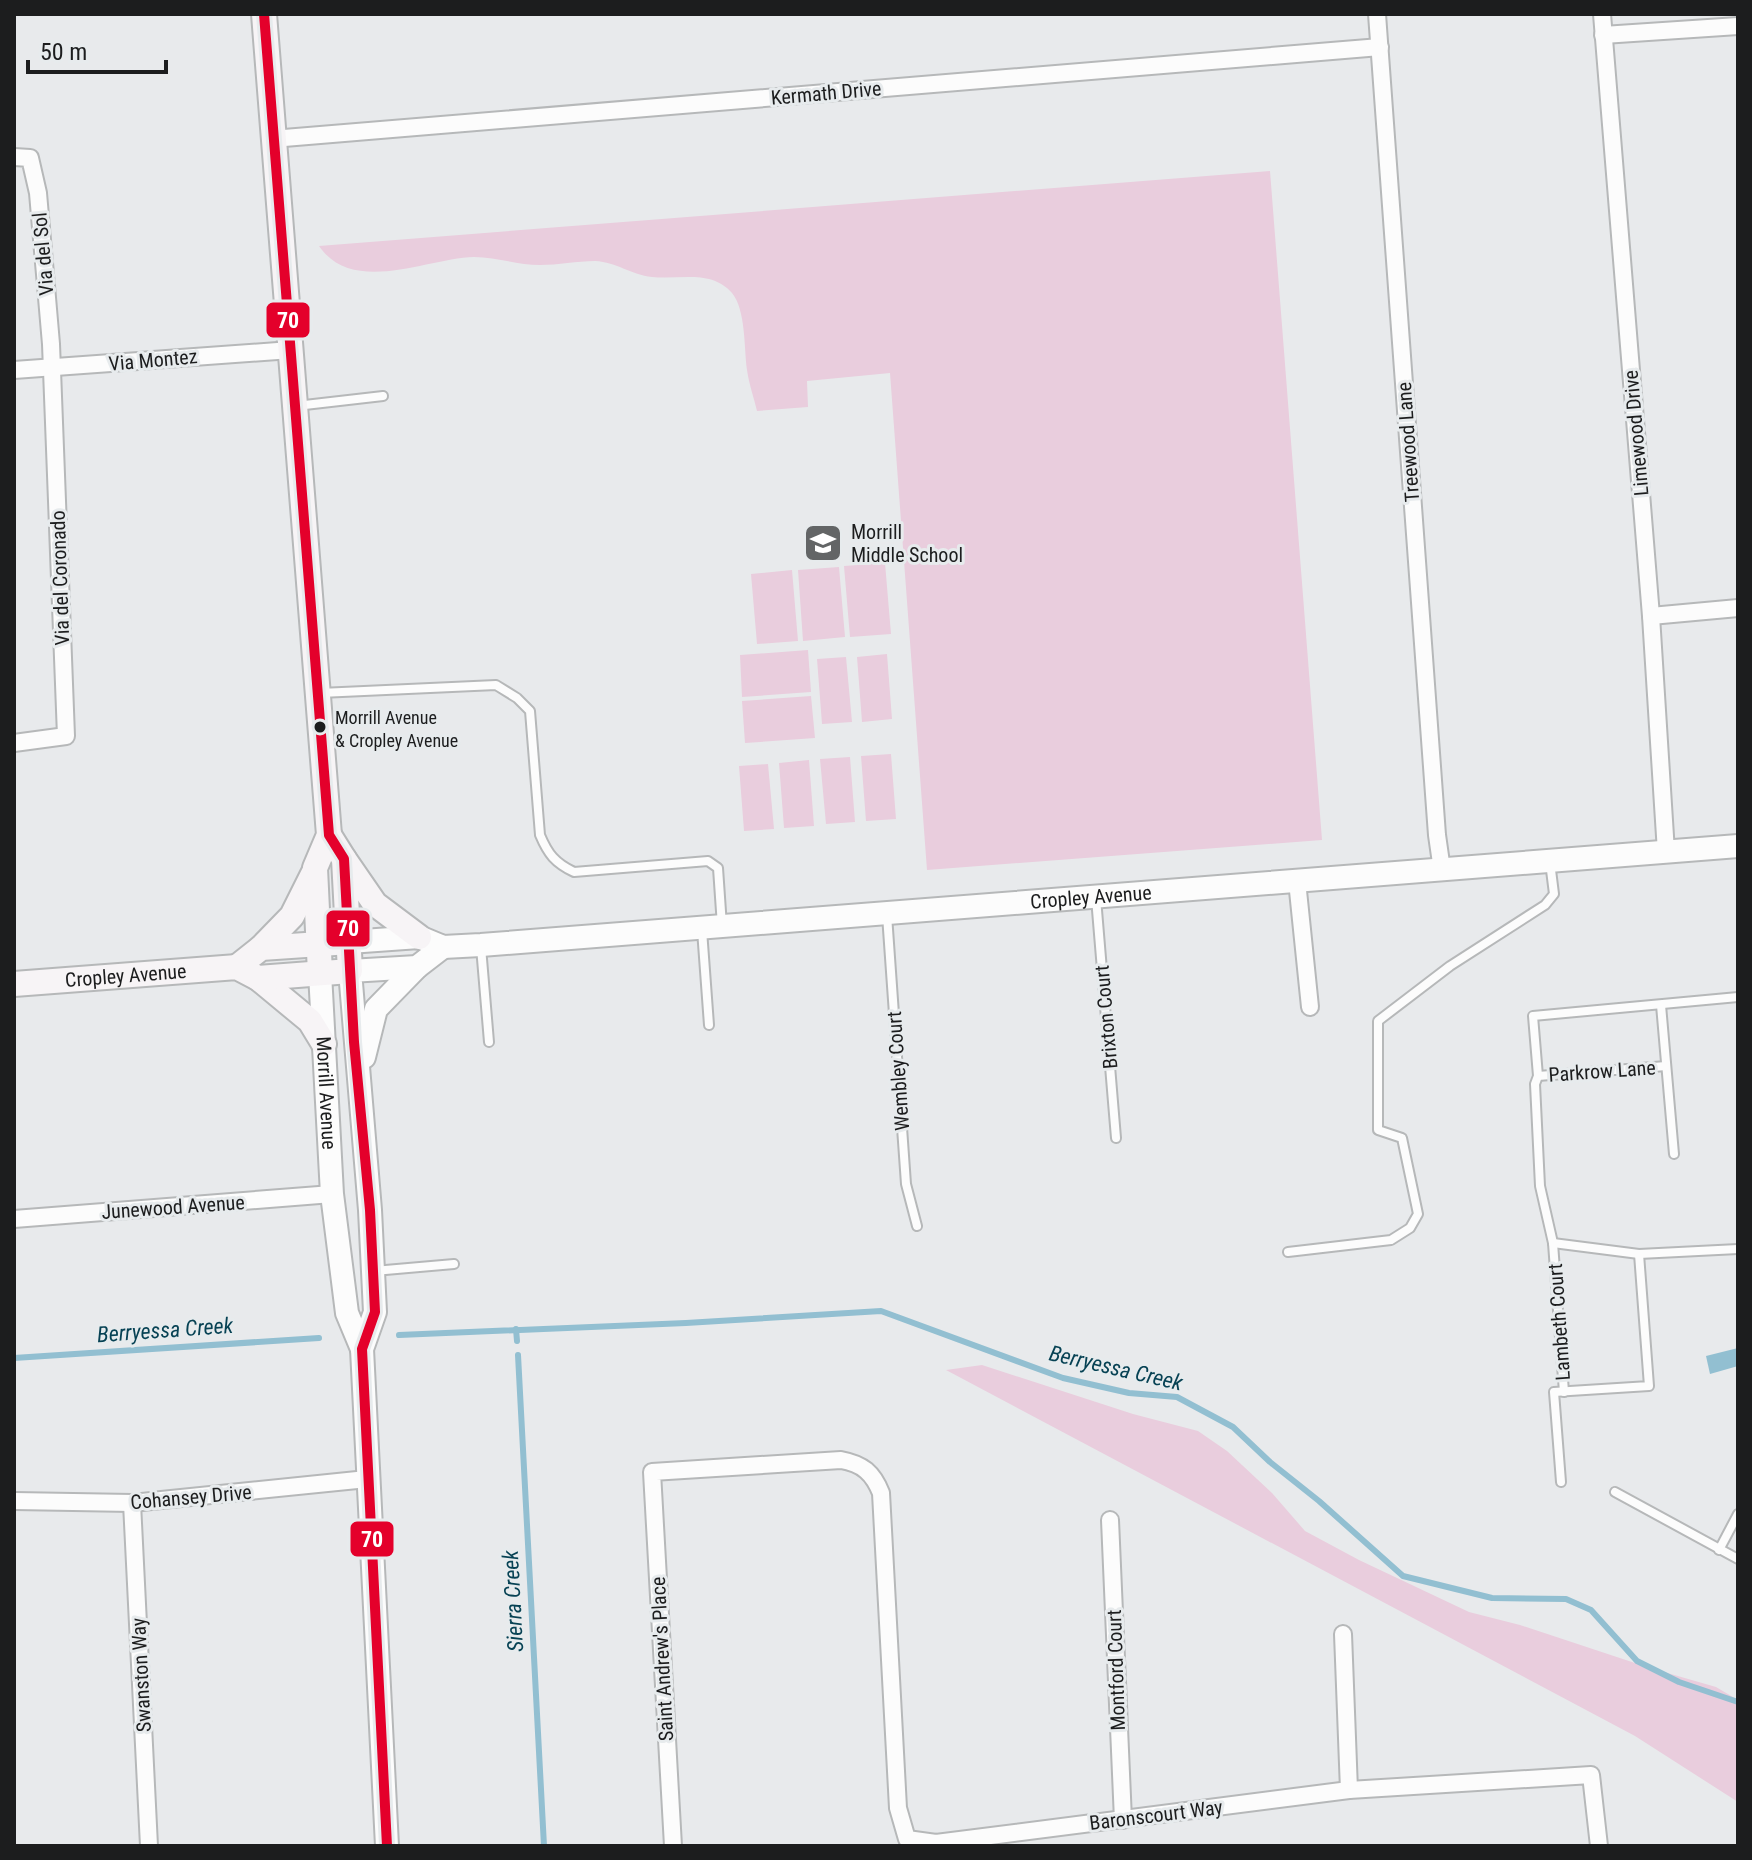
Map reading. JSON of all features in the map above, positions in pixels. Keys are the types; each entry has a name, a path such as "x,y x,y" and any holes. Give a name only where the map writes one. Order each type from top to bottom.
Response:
{"main road":[{"name":"Morrill Avenue","path":"264,14 329,835 315,868 320,973"},
{"name":"Morrill Avenue","path":"329,835 344,859 350,971"},
{"path":"344,859 375,904 419,937"},
{"path":"315,868 292,916 261,948 247,972 310,1021 324,1044"},
{"name":"Cropley Avenue","path":"261,948 349,942"},
{"name":"Cropley Avenue","path":"14,984 247,972 350,971"}],"street":[{"name":"Treewood Lane","path":"1377,14 1442,870"},
{"name":"Limewood Drive","path":"1602,14 1651,616 1666,852"},
{"path":"1603,35 1738,26"},
{"name":"Kermath Drive","path":"272,139 1380,47"},
{"name":"Via del Sol","path":"14,157 30,158 38,193 52,367"},
{"name":"Via Montez","path":"14,370 291,350"},
{"name":"Via del Coronado","path":"14,743 66,736 52,367"},
{"path":"1651,616 1738,608"},
{"name":"Cropley Avenue","path":"349,942 419,937 443,947 481,945 1738,846"},
{"path":"1297,881 1310,1007"},
{"path":"359,1090 370,1024 376,1009 399,981 443,947"},
{"name":"Cropley Avenue","path":"350,971 417,967"},
{"name":"Morrill Avenue","path":"350,971 375,1312 362,1349"},
{"name":"Morrill Avenue","path":"320,973 332,1194 347,1313 362,1349 387,1846"},
{"name":"Junewood Avenue","path":"14,1219 332,1194"},
{"name":"Baronscourt Way","path":"652,1472 841,1460 855,1463 876,1480 881,1493 898,1808 907,1839 936,1843 1349,1790 1591,1775 1599,1846"},
{"name":"Saint Andrew's Place","path":"652,1472 673,1846"},
{"name":"Cohansey Drive","path":"14,1501 132,1503 367,1479"},
{"name":"Swanston Way","path":"132,1503 149,1846"},
{"name":"Montford Court","path":"1110,1520 1123,1820"},
{"path":"1343,1634 1349,1790"}],"lane":[{"path":"295,406 383,396"},
{"path":"318,694 496,685 517,698 530,711 540,835 547,852 557,864 574,872 708,861 718,868 712,928 709,1025"},
{"path":"1288,1252 1391,1240 1410,1228 1418,1214 1402,1138 1378,1130 1378,1021 1450,966 1545,905 1554,894 1550,861"},
{"name":"Brixton Court","path":"1095,897 1116,1138"},
{"name":"Wembley Court","path":"887,914 906,1184 917,1226"},
{"path":"481,945 489,1042"},
{"name":"Parkrow Lane","path":"1553,1243 1540,1186 1535,1084 1538,1076 1533,1016 1738,997"},
{"name":"Parkrow Lane","path":"1661,1005 1674,1154"},
{"name":"Parkrow Lane","path":"1538,1076 1666,1066"},
{"name":"Lambeth Court","path":"1564,1392 1553,1243 1639,1254 1738,1249"},
{"name":"Lambeth Court","path":"1561,1482 1554,1392 1649,1386 1639,1254"},
{"path":"373,1271 454,1264"},
{"path":"1615,1492 1738,1559"},
{"path":"1719,1550 1738,1514"}],"shaded area":[{"path":"1270,171 1322,840 927,870 890,373 807,381 808,407 757,411 748,375 740,309 732,293 715,281 695,277 644,276 595,261 540,265 474,257 371,272 351,269 334,261 319,246"},
{"path":"885,563 891,634 850,637 844,566"},
{"path":"839,567 845,637 803,641 798,570"},
{"path":"792,570 798,641 757,644 751,574"},
{"path":"808,650 811,692 742,697 740,655"},
{"path":"887,654 892,719 862,722 857,657"},
{"path":"846,657 852,722 822,724 817,659"},
{"path":"811,696 815,738 745,743 742,701"},
{"path":"891,754 896,819 866,821 861,756"},
{"path":"850,757 855,822 826,824 820,759"},
{"path":"809,760 814,826 784,828 779,763"},
{"path":"768,764 774,829 744,831 739,766"},
{"path":"982,1365 1133,1414 1198,1431 1227,1451 1272,1493 1305,1531 1469,1612 1716,1687 1738,1700 1738,1802 1635,1736 946,1370"}],"water":[{"path":"1738,1348 1738,1366 1710,1374 1706,1356"}],"waterway":[{"name":"Berryessa Creek","path":"399,1335 881,1311 1063,1378 1129,1393 1177,1397 1233,1427 1403,1576 1492,1598 1566,1599 1591,1610 1637,1661 1679,1682 1738,1702"},
{"name":"Sierra Creek","path":"516,1329 517,1341"},
{"name":"Berryessa Creek","path":"14,1358 319,1338"},
{"name":"Sierra Creek","path":"518,1355 544,1846"}],"transit line":[{"name":"70","path":"264,14 329,835 344,859 354,1042 370,1210 375,1312 362,1349 387,1846"}],"place":[{"name":"Morrill Middle School","path":"823,543"},
{"name":"Morrill Avenue & Cropley Avenue","path":"320,727"}]}
